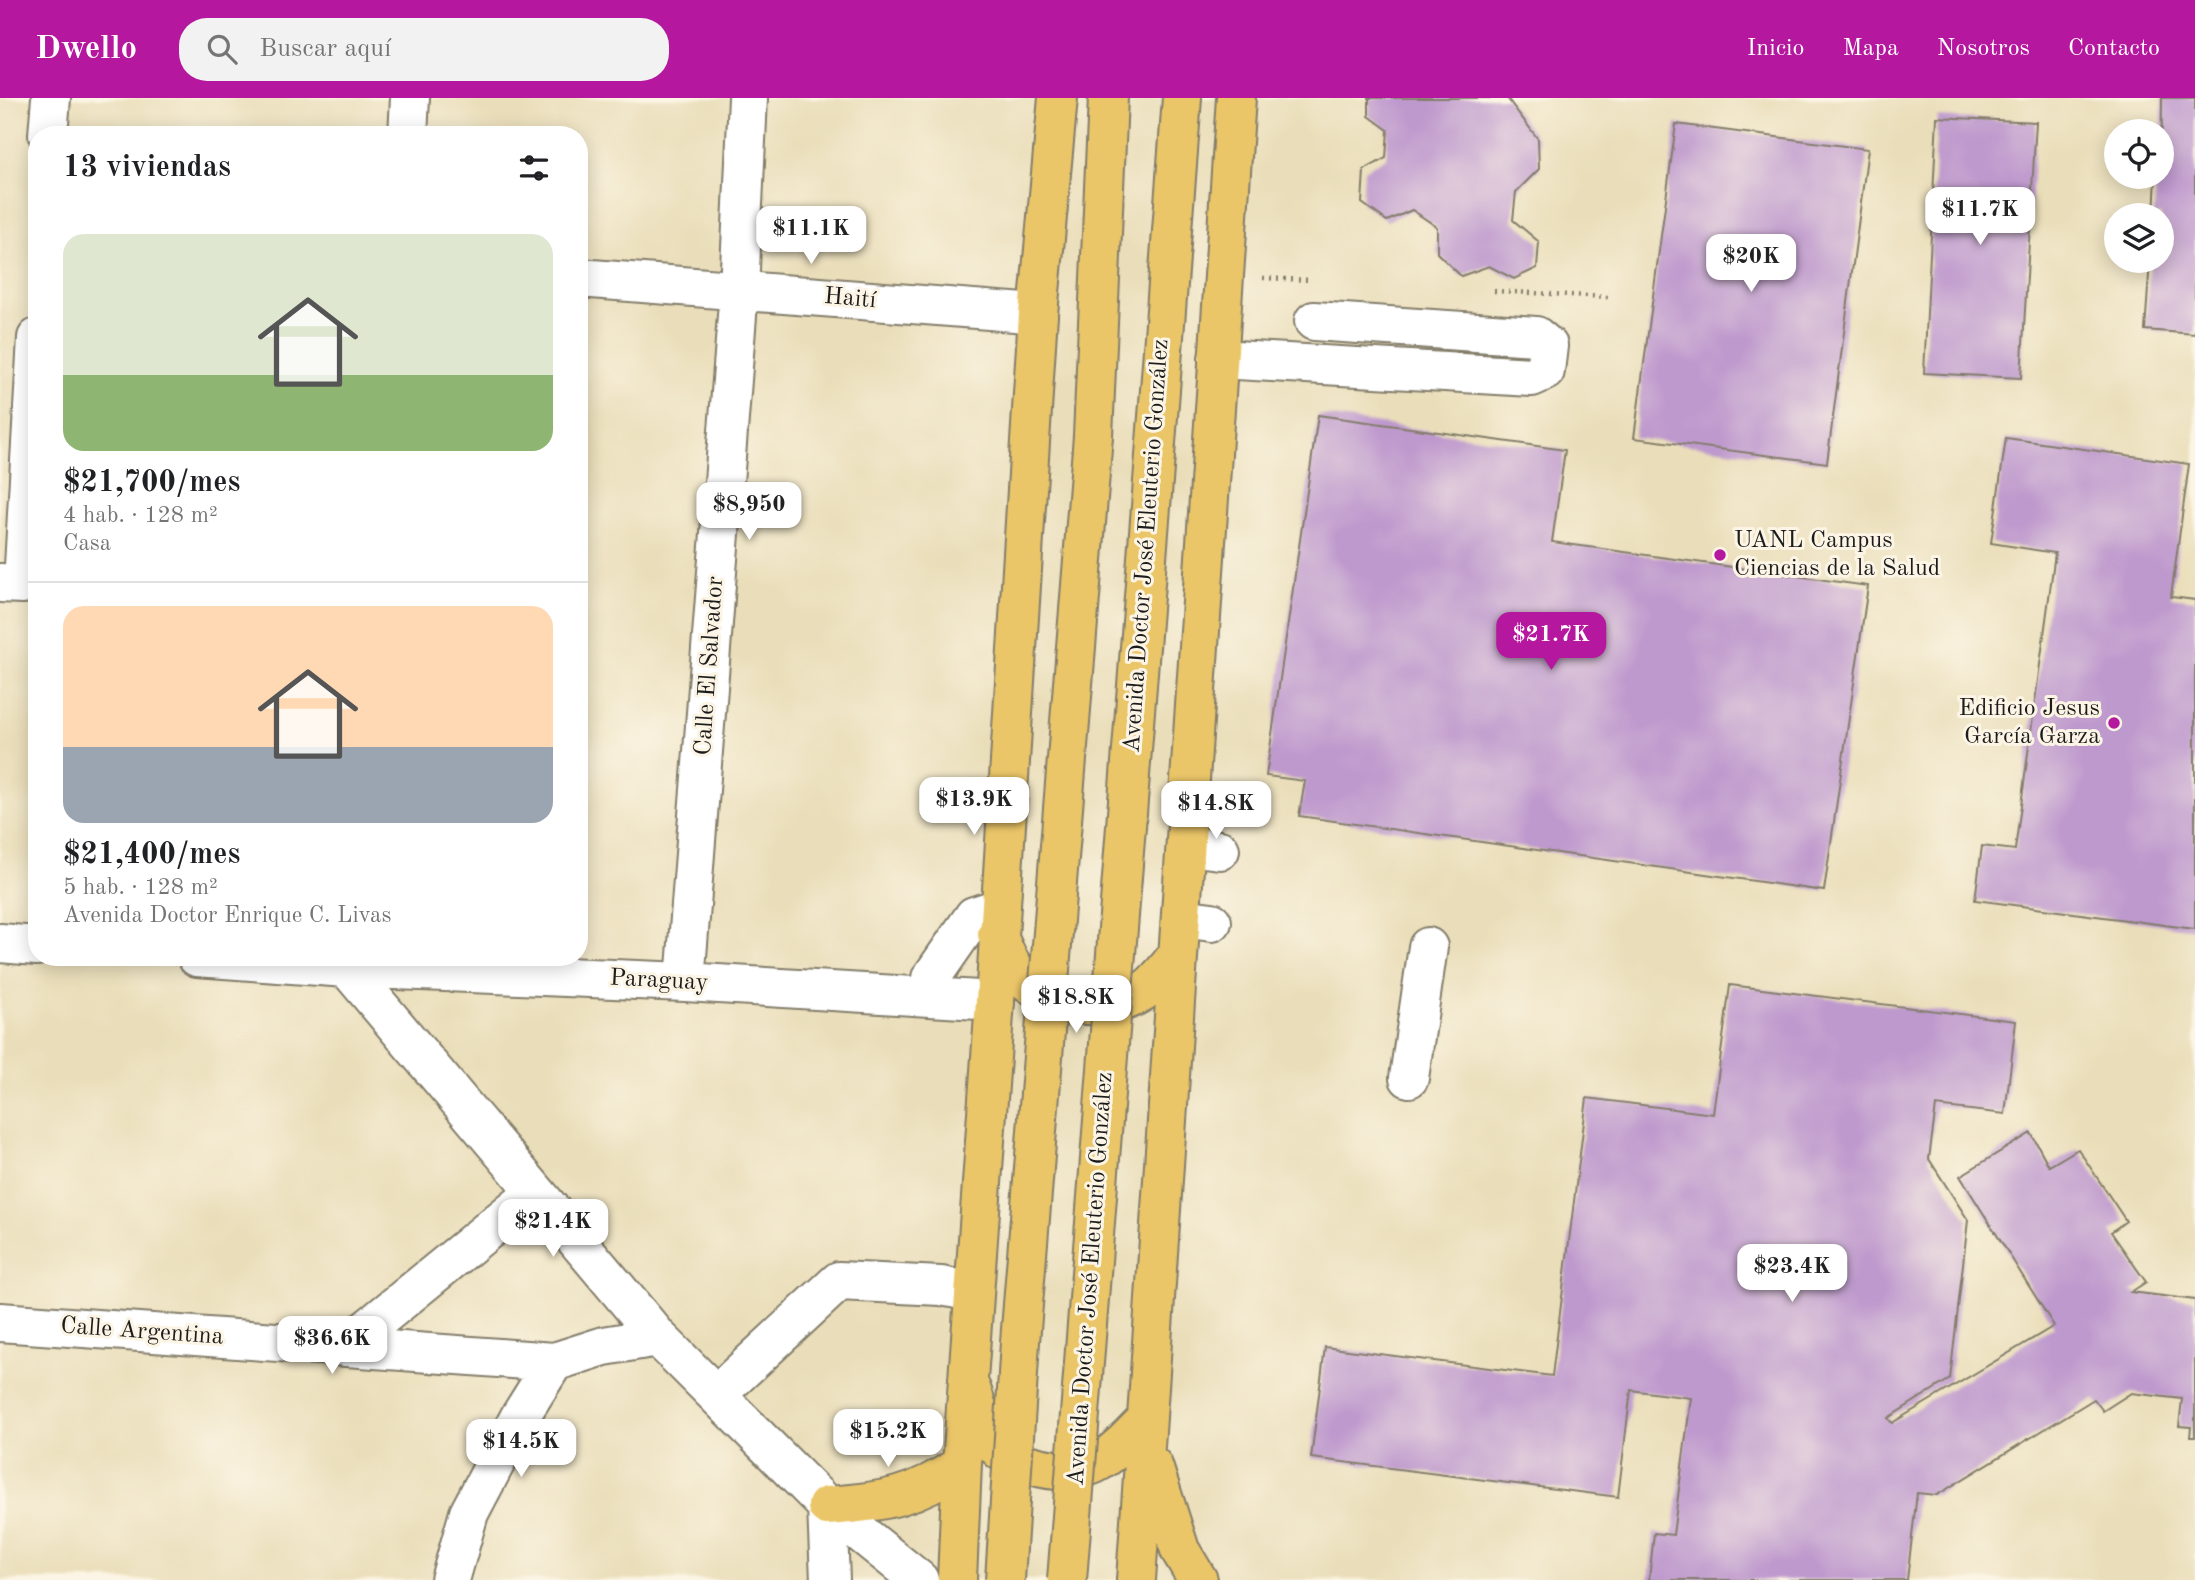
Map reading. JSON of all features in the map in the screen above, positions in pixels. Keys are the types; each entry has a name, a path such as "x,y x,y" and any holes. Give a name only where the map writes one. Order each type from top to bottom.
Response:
{"main road":[{"path":"957,1580 962,1464 995,1001 1038,314 1058,98"},
{"path":"1004,1580 1021,1328 1093,436 1108,98"},
{"name":"Avenida Doctor José Eleuterio González","path":"1067,1580 1182,98"},
{"path":"998,921 1013,968 1041,993 1076,1005 1113,1004 1147,988 1178,955 1197,920 1203,848 1218,359 1236,98"},
{"path":"1136,1580 1178,955"},
{"path":"968,1381 988,1436 1009,1460 1046,1470 1079,1471 1112,1454 1146,1430"},
{"path":"1146,1430 1180,1550 1198,1580"},
{"path":"827,1506 901,1496 934,1484 962,1464"}],"street":[{"path":"49,126 51,98"},
{"path":"408,126 410,98"},
{"name":"Calle El Salvador","path":"685,982 739,290 748,98"},
{"name":"Haití","path":"588,279 1038,314"},
{"path":"1218,359 1532,377 1545,371 1548,346 1536,336 1314,321"},
{"path":"15,582 28,438"},
{"path":"930,997 931,978 974,916 998,921"},
{"path":"0,943 28,945"},
{"path":"1409,1078 1428,947"},
{"path":"346,966 658,1337 827,1506 919,1580"},
{"name":"Paraguay","path":"397,966 995,1001"},
{"path":"345,1347 535,1192"},
{"path":"716,1395 839,1281 941,1286 974,1292"},
{"name":"Calle Argentina","path":"0,1322 554,1362 604,1346 658,1337"},
{"path":"450,1580 469,1513 519,1418 554,1362"},
{"path":"827,1506 830,1580"},
{"path":"827,1506 877,1580"}],"building":[{"path":"1369,98 1507,98 1538,139 1539,169 1516,192 1513,220 1539,242 1537,268 1514,279 1489,266 1461,276 1437,253 1437,227 1412,210 1387,221 1362,203 1364,170 1386,158 1388,130 1369,116"},
{"path":"2162,98 2195,98 2195,334 2145,330 2149,273 2174,273 2174,203 2155,203 2155,189 2174,189 2174,119 2162,119"},
{"path":"1937,117 2036,122 2021,378 1924,373"},
{"path":"1676,124 1868,149 1827,463 1634,438"},
{"path":"1318,415 1565,450 1552,542 1868,586 1824,891 1299,816 1305,781 1266,776"},
{"name":"Edificio Jesus García Garza","path":"2006,438 2189,464 2171,597 2195,600 2195,929 1975,900 1982,846 2015,850 2055,553 1991,543"},
{"path":"1730,985 2016,1021 2005,1114 1936,1106 1929,1159 1968,1220 1950,1379 1888,1418 1892,1423 2054,1326 1960,1176 2031,1133 2049,1166 2078,1149 2126,1221 2111,1232 2146,1282 2131,1292 2195,1300 2195,1437 2190,1437 2191,1427 2179,1426 2182,1399 2131,1393 2103,1411 2094,1399 1937,1495 1917,1493 1907,1580 1649,1580 1654,1533 1673,1535 1691,1398 1631,1390 1618,1497 1311,1458 1325,1347 1552,1376 1587,1098 1713,1114"}],"place":[{"name":"UANL Campus Ciencias de la Salud","path":"1720,555"},
{"name":"Edificio Jesus García Garza","path":"2114,723"}]}
